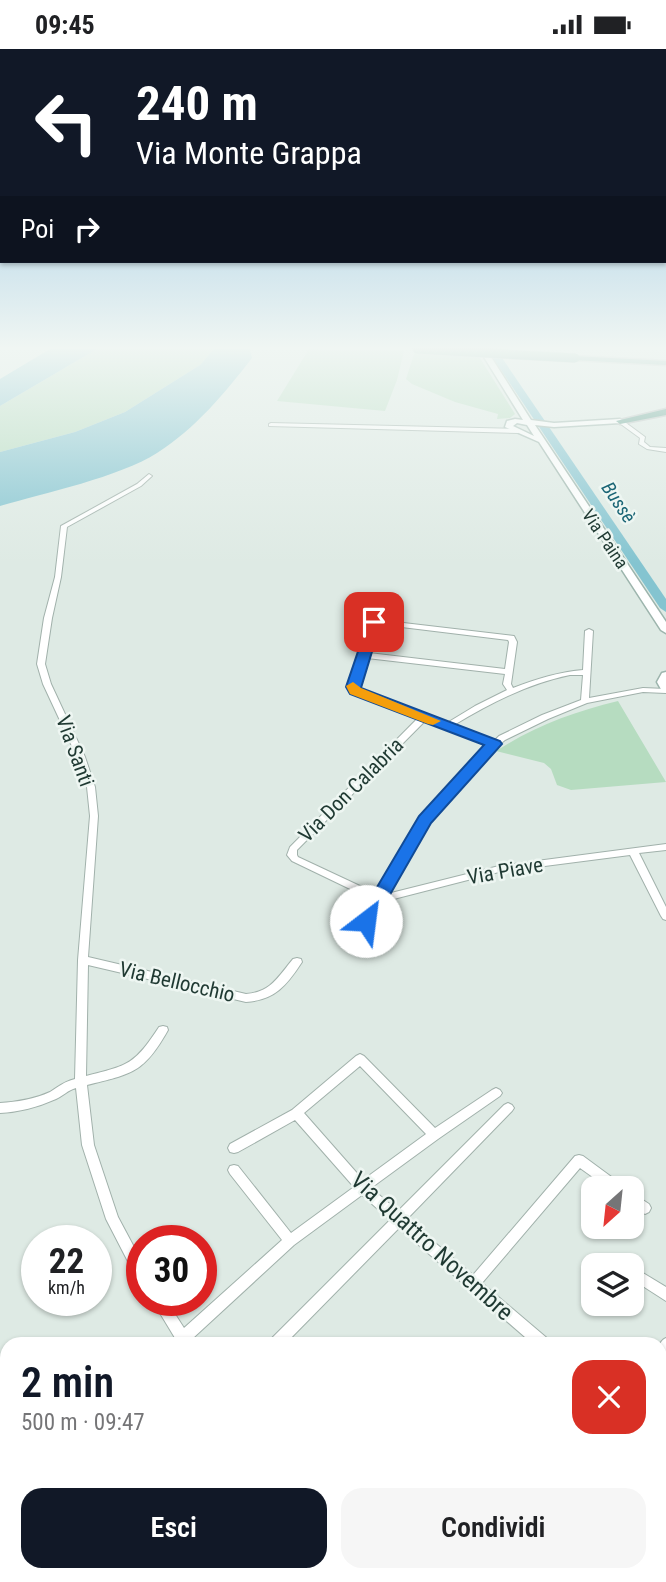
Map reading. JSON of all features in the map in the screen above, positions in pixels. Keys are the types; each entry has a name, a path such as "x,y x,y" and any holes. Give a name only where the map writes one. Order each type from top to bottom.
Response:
{"main road":[{"path":"528,421 544,447"},
{"path":"512,423 532,426 620,421"},
{"path":"512,423 518,431 534,436 544,447"},
{"path":"518,431 532,426"},
{"name":"Via Paina","path":"544,447 666,630"}],"street":[{"path":"620,421 643,438 641,443 644,446 666,450"},
{"path":"499,430 512,423"},
{"path":"271,425 518,431"},
{"name":"Via Santi","path":"126,1245 113,1219 88,1145 81,1081 83,960 94,816 91,786 72,735 47,684 41,655 58,577 64,526 139,485 149,476"},
{"path":"378,610 353,687 355,691 495,744"},
{"path":"374,622 506,636 513,642 507,684 512,692"},
{"path":"585,701 589,631"},
{"path":"364,655 509,672"},
{"path":"447,726 480,706 512,692 565,675 587,672"},
{"path":"366,921 425,820 481,755 502,737 585,701 665,684"},
{"name":"Via Don Calabria","path":"379,899 295,859 292,855 293,849 424,717"},
{"name":"Via Piave","path":"379,899 499,869 666,847"},
{"path":"634,851 666,916"},
{"name":"Via Bellocchio","path":"83,960 246,998 260,998 271,993 297,961"},
{"path":"0,1108 18,1107 54,1095 68,1085 114,1074 139,1062 163,1030"},
{"path":"234,1148 296,1113 356,1060 363,1061 434,1135"},
{"path":"189,1337 290,1241 496,1093"},
{"path":"283,1337 508,1108"},
{"name":"Via Quattro Novembre","path":"296,1113 362,1188 535,1337"},
{"path":"474,1283 579,1160 601,1176"},
{"path":"234,1170 290,1241"},
{"path":"644,1280 666,1296"},
{"path":"169,1316 182,1337"}],"green space":[{"path":"0,421 104,421 75,432 0,452"},
{"path":"618,701 666,782 571,790 557,785 551,769 544,763 496,751 555,721"}],"water":[{"path":"104,421 198,421 157,453 123,470 0,506 0,452 75,432"}],"waterway":[{"name":"Bussè","path":"539,421 666,608"}],"slow traffic":[{"path":"353,686 355,691 433,721"}],"route":[{"path":"366,921 425,820 481,755 495,744 355,691 353,687 374,622"}]}
